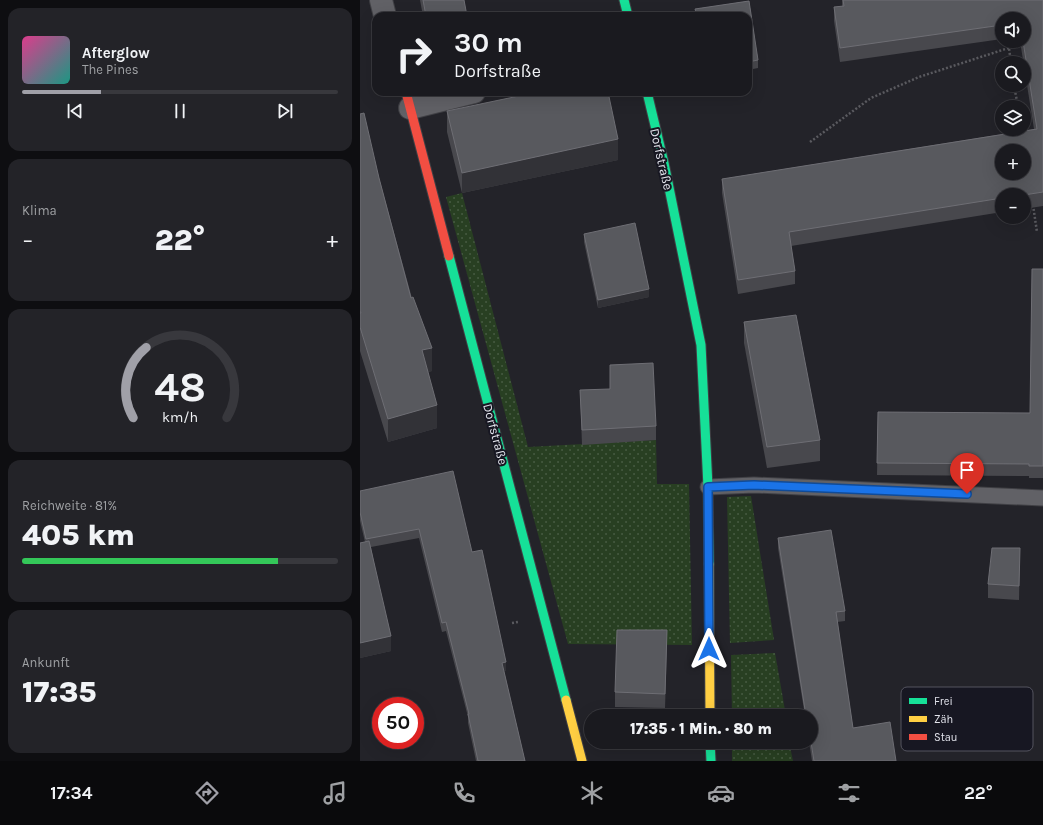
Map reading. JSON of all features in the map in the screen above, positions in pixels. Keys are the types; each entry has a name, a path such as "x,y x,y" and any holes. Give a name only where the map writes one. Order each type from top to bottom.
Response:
{"main road":[{"path":"624,0 627,12"},
{"name":"Dorfstraße","path":"648,96 664,163 701,345 708,487 710,709"},
{"name":"Dorfstraße","path":"408,100 582,761"},
{"path":"710,749 711,761"}],"street":[{"path":"381,0 385,12"},
{"name":"Dorfstraße","path":"408,100 441,96"}],"lane":[{"path":"708,487 754,485 1043,498"}],"path":[{"path":"810,142 870,98 919,77 1009,48 1010,56"},
{"path":"1033,203 1037,232"}],"green space":[{"path":"462,193 528,447 656,440 657,484 689,484 692,645 568,644 446,197"},
{"path":"751,496 774,640 730,643 727,497"},
{"path":"775,653 785,709 732,709 731,655"},
{"path":"732,749 790,749 793,761 732,761"}],"building":[{"path":"423,0 464,0 466,12 425,12"},
{"path":"843,0 1043,0 1043,192 1031,194 1031,188 995,188 995,199 789,232 795,271 738,280 722,179 995,136 1031,136 1031,130 1037,129 1031,91 1031,56 1025,56 1024,48 1031,48 1031,12 995,12 995,26 840,48 834,7 844,6"},
{"path":"749,1 751,12 696,12 695,9"},
{"path":"752,21 758,60 752,61"},
{"path":"519,96 609,96 618,139 462,173 447,111"},
{"path":"364,113 379,178 411,298 413,297 432,348 422,350 437,405 388,419 360,327 360,114"},
{"path":"635,223 649,289 598,300 584,234"},
{"path":"1032,269 1043,269 1043,466 1029,466 1029,464 877,463 878,412 1030,413"},
{"path":"796,315 820,440 767,447 744,322"},
{"path":"653,363 656,426 582,430 580,390 610,389 610,365"},
{"path":"453,471 472,552 482,550 506,662 502,663 525,761 478,761 469,714 446,622 442,623 419,529 366,539 360,512 360,491"},
{"path":"831,530 845,611 836,612 853,728 890,722 896,761 814,761 812,749 818,749 818,709 805,709 778,538"},
{"path":"369,541 391,636 360,643 360,543"},
{"path":"992,548 1020,548 1019,586 988,584"},
{"path":"617,630 667,630 665,694 615,692"}],"traffic: fast":[{"path":"624,0 627,12"},
{"path":"648,96 664,163 701,345 708,487 709,564"},
{"path":"449,256 566,700"},
{"path":"710,749 711,761"}],"traffic: slow":[{"path":"709,564 710,709"},
{"path":"566,700 582,761"}],"traffic: jam":[{"path":"407,96 449,256"}],"route":[{"path":"709,649 708,487 754,485 967,494"}]}
